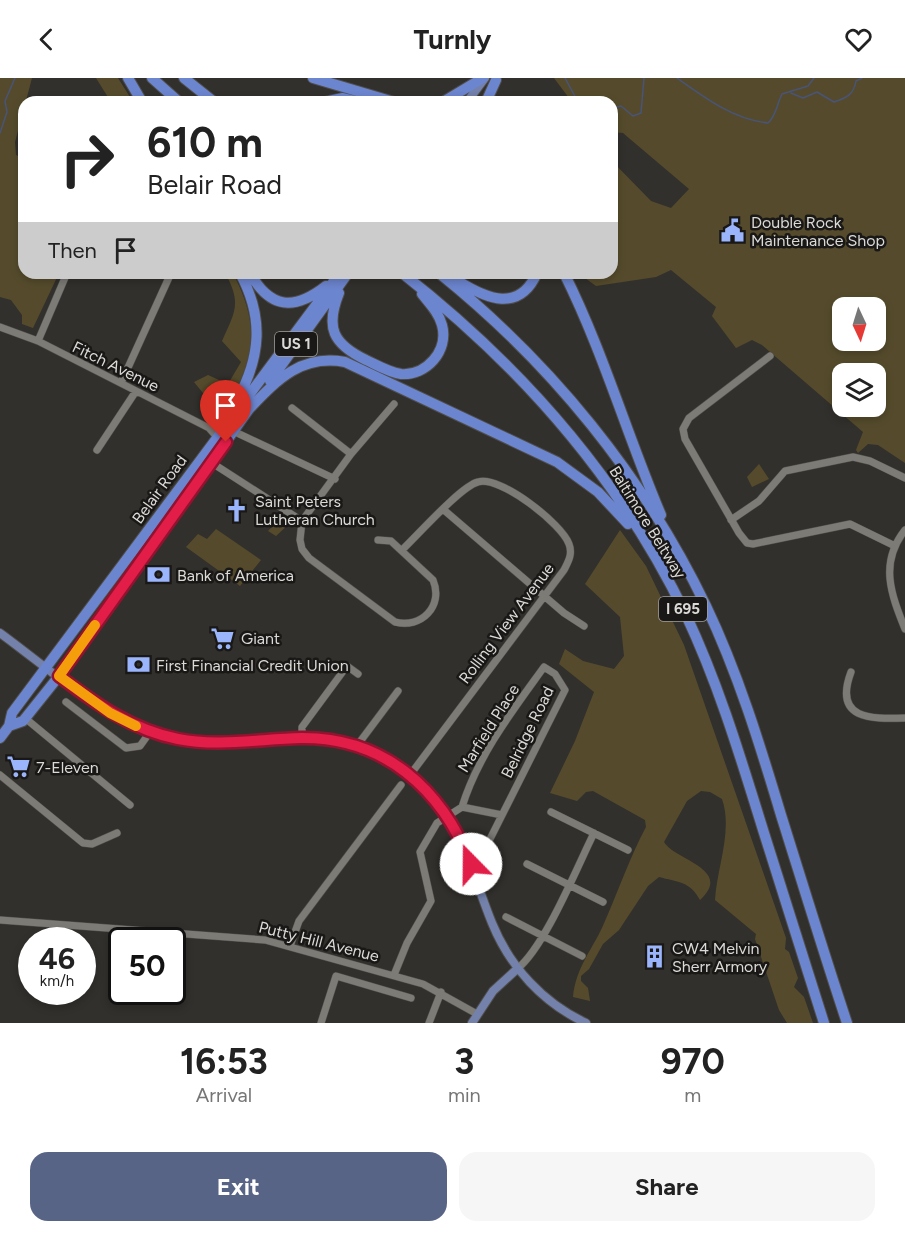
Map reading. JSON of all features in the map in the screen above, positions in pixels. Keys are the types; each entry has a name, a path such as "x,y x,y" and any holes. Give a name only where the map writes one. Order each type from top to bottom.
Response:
{"highway":[{"path":"128,78 138,96"},
{"path":"152,78 172,96"},
{"path":"184,78 206,96"},
{"path":"314,78 374,96"},
{"path":"455,96 490,78"},
{"path":"487,96 490,78"},
{"path":"216,436 247,382 258,346 254,304 243,279"},
{"path":"254,279 263,293 284,303 305,300 337,279"},
{"name":"Belair Road","path":"3,732 12,713 201,456 340,279"},
{"name":"Belair Road","path":"3,732 25,718 59,676 340,279"},
{"path":"341,279 332,312 333,327 338,340 353,354 390,372 406,374 418,371 434,360 444,335 437,313 408,279"},
{"name":"Baltimore Beltway","path":"410,279 492,348 540,398 582,447 649,548 702,653 739,752 824,1023"},
{"name":"Baltimore Beltway","path":"446,279 508,333 557,384 621,463 674,545 706,607 740,689 847,1023"},
{"path":"454,279 481,295 500,299 522,293 534,279"},
{"path":"567,279 593,338 636,457 674,545"},
{"path":"249,410 289,371 309,362 337,360 363,369 556,462 588,483 620,514 668,586 702,653"}],"main road":[{"path":"473,96 490,78"},
{"path":"482,96 490,78"},
{"path":"0,633 110,713 150,732 178,739 206,742 323,739 356,747 384,758 410,774 433,796 461,838 492,923 517,969 547,998 586,1023"},
{"path":"472,1023 498,987 517,969"}],"street":[{"path":"38,341 64,279"},
{"path":"121,384 168,279"},
{"name":"Fitch Avenue","path":"0,327 38,341 209,428 216,436"},
{"path":"770,356 689,418 683,428 685,439 743,539 752,544 850,524 895,546"},
{"path":"97,450 136,391"},
{"path":"378,540 391,541 430,576 435,585 436,596 430,611 415,623 395,621 309,558 302,549 300,540 302,521 335,479 351,454 394,404"},
{"path":"292,408 351,454"},
{"path":"233,431 335,479"},
{"path":"201,456 302,521"},
{"path":"731,520 759,501 785,471 853,457 870,461 905,478"},
{"name":"Rolling View Avenue","path":"402,550 474,483 493,481 512,490 553,525 569,543 570,555 564,570 410,774"},
{"path":"444,510 543,596 584,626"},
{"path":"905,530 895,546 889,566 888,580 905,629"},
{"path":"302,738 302,727 347,666 358,674"},
{"name":"Marfield Place","path":"462,807 468,786 486,753 510,714 544,667"},
{"name":"Belridge Road","path":"486,847 565,690 555,674 544,667"},
{"path":"851,672 847,683 847,698 854,711 868,718 905,718"},
{"path":"356,747 398,691"},
{"path":"66,702 126,748 140,746 150,732"},
{"path":"25,718 130,805"},
{"path":"0,775 83,843 92,844 117,833"},
{"path":"290,946 299,921 401,785"},
{"path":"394,975 407,943 431,901 420,858 422,845 437,823 462,807 502,815"},
{"path":"551,812 628,850"},
{"path":"517,969 531,957 594,833"},
{"path":"526,864 603,902"},
{"path":"506,917 582,956"},
{"name":"Putty Hill Avenue","path":"0,920 254,939 290,946 394,975 441,992 477,1014"},
{"path":"362,983 366,968"},
{"path":"321,1023 336,976 411,998"},
{"path":"429,1023 441,992"}],"shaded area":[{"path":"0,78 32,78 27,96 18,96 18,131 15,142 18,156 18,279 56,279 33,328 22,324 22,315 11,300 0,297"},
{"path":"96,78 118,78 129,96 107,96"},
{"path":"554,78 905,78 905,463 878,445 868,444 858,453 856,450 863,432 846,417 886,417 886,363 832,363 832,405 762,345 752,340 736,348 712,316 716,307 671,270 656,277 596,286 586,279 618,279 618,167 651,201 671,208 689,189 623,133 618,133 618,96 568,96"},
{"path":"228,279 236,279 247,306 250,321 251,336 246,366 232,399 214,396 207,398 194,382 208,375 228,384 241,362 222,341 235,307 234,292"},
{"path":"759,464 769,479 752,487 747,477"},
{"path":"282,516 289,524 276,536 268,531"},
{"path":"216,529 261,560 240,586 186,547 198,534 207,539"},
{"path":"620,530 646,566 684,645 786,938 785,949 789,952 798,978 794,987 804,997 813,1023 787,1023 779,1010 755,939 756,934 715,900 725,836 725,811 722,799 710,792 701,791 687,801 664,842 706,873 710,880 709,889 700,900 687,886 659,877 648,886 619,930 603,944 589,969 581,976 581,981 588,988 590,1001 573,997 582,966 601,931 646,827 645,820 593,791 586,792 577,801 550,793 575,741 594,692 559,664 565,649 583,661 614,669 624,656 620,617 585,584"}],"waterway":[{"path":"0,133 7,112 5,101 15,78"},
{"path":"565,78 575,96"},
{"path":"618,107 621,106 633,116 641,113 644,78"},
{"path":"677,78 731,112 768,123 775,113 782,94 808,86 814,78"},
{"path":"791,93 803,98 817,92 834,102 849,95 856,81 862,78"}],"slow traffic":[{"path":"95,625 59,676 110,713 136,726"}],"place":[{"name":"Double Rock Maintenance Shop","path":"733,231"},
{"name":"Saint Peters Lutheran Church","path":"237,510"},
{"name":"Bank of America","path":"159,575"},
{"name":"Giant","path":"223,638"},
{"name":"First Financial Credit Union","path":"138,665"},
{"name":"7-Eleven","path":"18,767"},
{"name":"CW4 Melvin Sherr Armory","path":"654,957"}],"route":[{"path":"226,442 59,676 110,713 150,732 178,739 206,742 323,739 367,750 410,774 433,796 456,828 471,864"}]}
